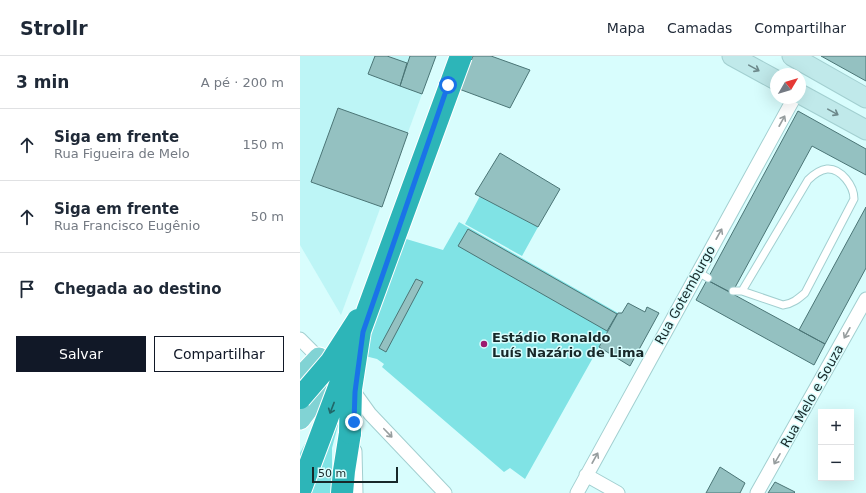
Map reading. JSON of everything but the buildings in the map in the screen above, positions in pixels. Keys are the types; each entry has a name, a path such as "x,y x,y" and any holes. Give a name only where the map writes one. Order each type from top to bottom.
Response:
{"highway":[{"path":"300,491 343,380 459,56"},
{"path":"352,493 351,389 360,331 459,56"},
{"path":"300,398 362,325"},
{"path":"342,493 344,471 352,427"}],"main road":[{"path":"300,378 319,358"},
{"path":"300,419 334,372"}],"street":[{"path":"732,56 770,77"},
{"path":"792,56 866,98"},
{"path":"806,77 811,67"},
{"path":"806,97 866,130"},
{"name":"Rua Gotemburgo","path":"577,493 586,475 703,275 791,104"},
{"name":"Rua Melo e Souza","path":"757,493 866,299"},
{"path":"334,372 362,325"},
{"path":"356,493 352,427 362,325"},
{"path":"300,339 355,392 370,414 445,493"},
{"path":"352,427 362,414 370,414"},
{"path":"586,475 618,493"}],"lane":[{"path":"733,292 742,291 783,305 788,304 805,293 854,199 852,189 846,178 829,168 819,171 808,180 742,291"}],"shaded area":[{"path":"300,56 436,56 341,315 300,245"},
{"path":"480,196 538,227 522,256 465,224"},
{"name":"Estádio Ronaldo Luís Nazário de Lima","path":"459,222 618,313 525,479 510,468 504,472 382,367 384,364 377,359 365,356 374,312 403,238 443,250"},
{"path":"338,381 347,391 332,448 332,493 300,493 300,453"}],"place":[{"name":"Estádio Ronaldo Luís Nazário de Lima","path":"484,344"}],"route":[{"path":"354,422 355,392 363,332 448,85"}]}
